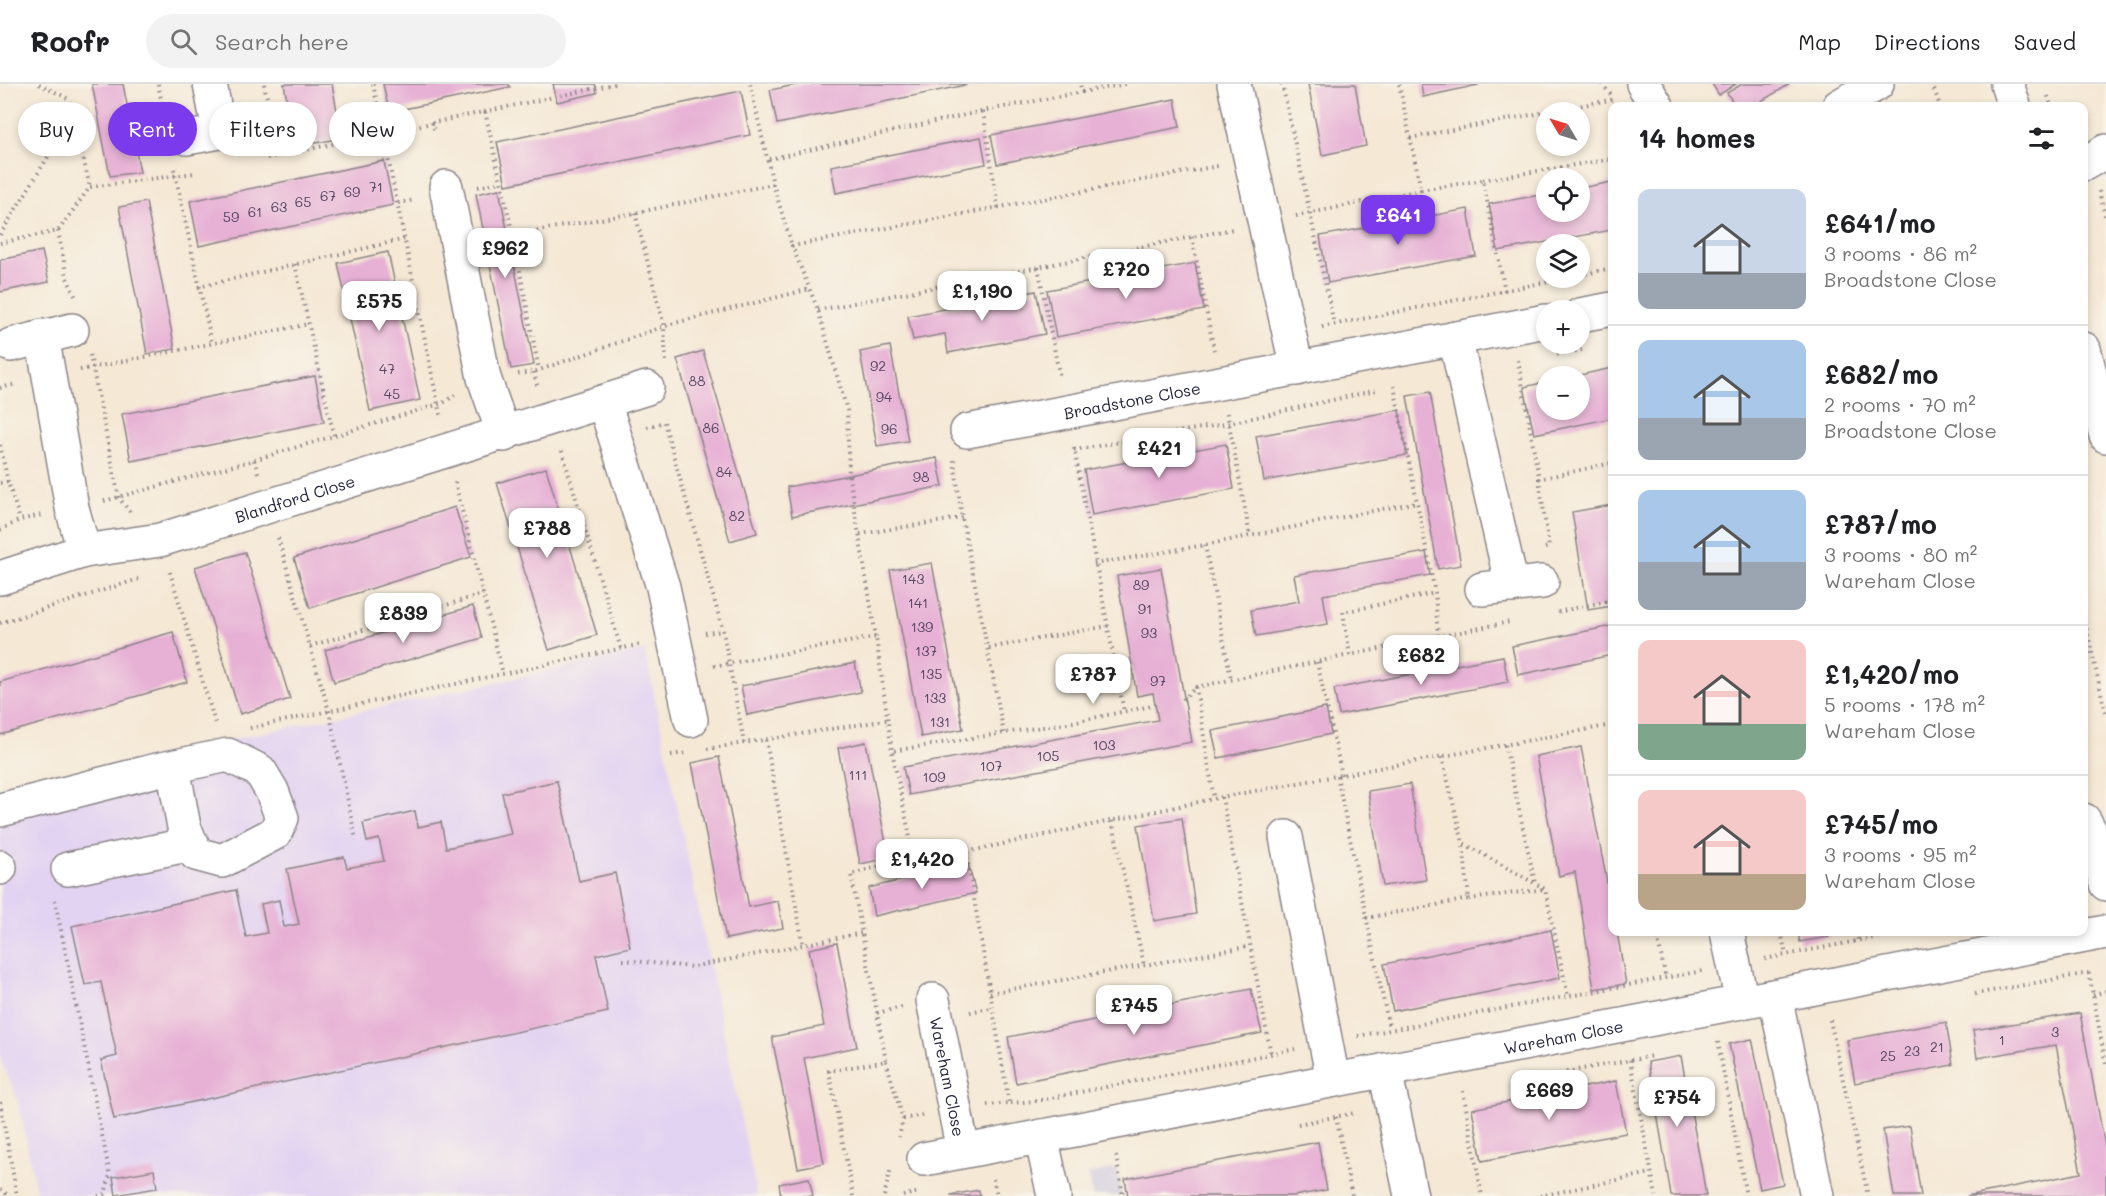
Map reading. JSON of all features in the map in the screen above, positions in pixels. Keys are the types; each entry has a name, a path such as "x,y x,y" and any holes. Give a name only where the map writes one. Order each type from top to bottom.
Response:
{"street":[{"path":"210,84 213,102"},
{"path":"1234,84 1297,369"},
{"path":"1643,84 1654,102"},
{"path":"1846,102 1877,84"},
{"path":"2007,84 2013,102"},
{"path":"2088,162 2106,151"},
{"path":"446,187 484,378 504,435"},
{"path":"1590,313 1608,310"},
{"name":"Broadstone Close","path":"960,439 1069,411 1536,323"},
{"path":"11,345 70,330"},
{"path":"70,330 50,375 72,508 84,551"},
{"path":"1455,339 1512,586"},
{"path":"2088,365 2106,436"},
{"name":"Blandford Close","path":"0,578 84,551 273,522 456,470 504,435 647,388"},
{"path":"604,402 663,587 681,672 691,736"},
{"path":"0,810 173,767 228,755 260,771 272,790 282,818 275,833 222,861 196,854 184,827 173,767"},
{"path":"2088,827 2094,838 2106,884"},
{"path":"1286,837 1333,1080"},
{"path":"61,883 192,844"},
{"path":"1728,936 1742,1002"},
{"name":"Wareham Close","path":"911,1150 963,1151 2084,936"},
{"path":"1774,996 1817,1196"},
{"name":"Wareham Close","path":"933,1000 963,1151"},
{"path":"1385,1070 1411,1196"},
{"path":"1041,1136 1054,1196"}],"path":[{"path":"39,84 69,99 70,102"},
{"path":"373,84 376,102"},
{"path":"416,125 615,84"},
{"path":"750,84 773,184 792,246 818,310 847,410 849,475 892,751 914,856"},
{"path":"1080,84 1082,92"},
{"path":"769,159 983,111 1126,84"},
{"path":"1282,84 1334,324"},
{"path":"1399,84 1421,190"},
{"path":"1932,84 1939,102"},
{"path":"1410,138 1615,99 1617,102"},
{"path":"983,111 998,207"},
{"path":"485,112 513,234 539,370"},
{"path":"432,122 435,132"},
{"path":"255,160 329,144"},
{"path":"0,235 48,156"},
{"path":"83,156 90,187"},
{"path":"387,156 438,404 456,470 503,674"},
{"path":"792,246 1252,160"},
{"path":"818,310 1265,223 1421,190 1608,160"},
{"path":"0,243 58,231 90,187 176,177 198,172"},
{"path":"176,177 212,344"},
{"path":"1483,180 1513,328 1549,548 1505,554"},
{"path":"513,234 635,213 773,184"},
{"path":"635,213 664,326"},
{"path":"58,231 67,278 70,330 93,367 119,498 132,513"},
{"path":"1192,237 1219,383 1230,423 1250,536"},
{"path":"198,287 405,239"},
{"path":"296,264 334,436"},
{"path":"1038,267 1060,378"},
{"path":"1590,273 1608,269"},
{"path":"0,530 20,520 119,498 438,404 484,378 539,370 664,326 810,289"},
{"path":"0,388 50,375 309,324"},
{"path":"1518,361 1530,358"},
{"path":"1074,450 1230,423 1406,384"},
{"path":"1394,386 1435,593 1438,637"},
{"path":"1069,411 1094,564 1124,712"},
{"path":"551,453 664,422 731,664 744,743"},
{"path":"960,439 962,518 1004,734"},
{"path":"0,444 8,482 20,520"},
{"path":"562,450 621,649"},
{"path":"254,460 329,711 356,840"},
{"path":"1539,479 1608,464"},
{"path":"444,484 456,470"},
{"path":"0,483 8,482"},
{"path":"1094,564 1205,545 1417,502"},
{"path":"860,534 962,518"},
{"path":"273,522 289,533"},
{"path":"267,540 273,522"},
{"path":"1205,545 1231,679"},
{"path":"180,566 169,570 219,735"},
{"path":"0,623 146,577"},
{"path":"1350,655 1343,612 1435,593"},
{"path":"310,646 483,594"},
{"path":"1554,612 1608,601"},
{"path":"1183,700 1196,687 1520,620"},
{"path":"989,648 1108,626"},
{"path":"2088,636 2106,716"},
{"path":"681,672 876,637"},
{"path":"241,730 674,638"},
{"path":"1317,662 1389,1027"},
{"path":"1196,687 1214,799"},
{"path":"892,751 1004,734 1156,705"},
{"path":"703,750 887,720"},
{"path":"911,1150 886,1061 851,874 914,856 966,852 1222,797 1608,726"},
{"path":"672,755 691,736"},
{"path":"766,740 803,945"},
{"path":"1505,745 1535,884"},
{"path":"1442,757 1463,843 1469,899"},
{"path":"1222,797 1271,1054"},
{"path":"1112,821 1144,965"},
{"path":"1463,843 1545,890 1568,996"},
{"path":"966,852 1009,1103"},
{"path":"61,883 110,1174 105,1194 98,1196"},
{"path":"1366,918 1469,899 1545,890"},
{"path":"623,960 692,967 862,933"},
{"path":"2094,934 2093,995 2106,1066"},
{"path":"1657,936 1666,978"},
{"path":"1782,936 1786,955"},
{"path":"1858,936 1858,940"},
{"path":"955,1109 1036,1101 1880,936"},
{"path":"990,993 1246,947"},
{"path":"2093,995 2106,991"},
{"path":"877,1013 933,1000"},
{"path":"1830,1020 1868,1195 1860,1196"},
{"path":"1718,1042 1746,1196"},
{"path":"1629,1060 1656,1196"},
{"path":"853,1196 829,1071 886,1061"},
{"path":"1463,1091 1482,1196"},
{"path":"0,1102 17,1196"},
{"path":"1336,1117 1352,1196"},
{"path":"1116,1156 1123,1196"},
{"path":"884,1196 892,1163"},
{"path":"1540,1196 1651,1173"},
{"path":"0,1190 10,1196"}],"shaded area":[{"path":"645,650 757,1196 37,1196 18,1100 0,1059 0,790"},
{"path":"1117,1168 1122,1196 1093,1196 1088,1174"}],"building":[{"path":"92,84 123,84 126,102 108,102 108,156 137,156 140,172 110,176"},
{"path":"284,84 332,84 335,102 329,102 329,140 317,143 317,102 287,102"},
{"path":"383,84 509,84 510,87 416,106 416,102 387,102"},
{"path":"553,84 595,84 597,93 557,102"},
{"path":"801,84 966,85 777,124 770,90"},
{"path":"1308,84 1355,84 1366,146 1322,155"},
{"path":"1421,84 1478,84 1478,85 1423,97"},
{"path":"1712,84 1736,84 1719,95"},
{"path":"1742,84 1790,84 1760,102 1733,102 1727,93"},
{"path":"741,91 750,135 506,185 497,142"},
{"path":"1175,99 1180,127 997,164 991,135"},
{"path":"981,137 986,164 836,193 831,166"},
{"path":"384,161 393,205 199,246 190,201"},
{"path":"1608,183 1608,231 1590,234 1536,234 1536,244 1498,251 1489,204 1536,196 1536,222 1590,222 1590,186"},
{"path":"499,189 534,365 511,369 476,194"},
{"path":"146,202 175,349 147,354 119,207"},
{"path":"1468,209 1476,256 1328,283 1320,236"},
{"path":"42,251 49,282 0,292 0,260"},
{"path":"388,252 420,400 370,411 338,263"},
{"path":"1195,263 1204,310 1056,337 1047,290"},
{"path":"1036,291 1045,334 948,353 945,334 913,340 908,316"},
{"path":"890,346 908,441 877,446 860,352"},
{"path":"703,351 757,533 730,541 677,359"},
{"path":"1608,369 1608,419 1534,434 1524,387 1536,384 1536,420 1590,420 1590,373"},
{"path":"315,376 324,422 131,461 122,414"},
{"path":"1430,392 1461,565 1438,569 1407,396"},
{"path":"1399,410 1407,455 1264,481 1256,436"},
{"path":"1226,444 1234,489 1092,515 1084,470"},
{"path":"937,458 943,486 792,516 787,487"},
{"path":"546,468 597,635 549,650 497,483"},
{"path":"1608,506 1608,607 1588,610 1572,512"},
{"path":"455,507 471,557 310,608 294,558"},
{"path":"245,552 290,699 240,714 195,567"},
{"path":"1426,552 1430,575 1323,595 1328,624 1256,636 1251,610 1299,601 1294,575"},
{"path":"932,563 963,729 921,737 890,570"},
{"path":"1161,568 1192,742 909,795 903,767 1158,720 1153,693 1137,696 1117,576"},
{"path":"473,606 482,638 334,682 325,650"},
{"path":"1608,627 1608,656 1518,675 1512,646"},
{"path":"173,632 187,682 0,735 0,682"},
{"path":"1503,656 1508,682 1339,715 1334,689"},
{"path":"855,663 861,692 747,715 741,686"},
{"path":"1326,708 1331,734 1218,758 1212,731"},
{"path":"866,742 889,858 860,864 838,748"},
{"path":"1581,747 1608,887 1608,936 1618,936 1626,984 1594,989 1575,872 1559,876 1536,756"},
{"path":"719,757 749,907 778,901 783,928 726,939 692,763"},
{"path":"557,781 579,881 615,873 630,947 596,955 608,1012 114,1119 101,1060 117,1056 101,982 85,985 72,926 236,890 246,937 267,933 261,904 279,900 284,927 299,924 287,869 344,857 347,868 384,861 379,839 367,842 363,823 415,811 418,827 441,822 446,848 511,834 502,793"},
{"path":"1410,784 1426,880 1383,886 1368,791"},
{"path":"1182,818 1196,914 1154,921 1138,825"},
{"path":"968,864 976,893 874,916 869,888"},
{"path":"1551,930 1560,978 1393,1011 1384,964"},
{"path":"1799,936 1829,937 1800,942"},
{"path":"837,943 857,1047 804,1058 824,1163 798,1168 772,1037 824,1026 809,949"},
{"path":"1251,989 1262,1033 1016,1083 1008,1037"},
{"path":"2080,1013 2106,1152 2106,1196 1967,1196 2081,1173 2056,1045 1977,1058 1973,1030"},
{"path":"1946,1022 1953,1065 1855,1083 1847,1040"},
{"path":"1752,1039 1783,1184 1760,1189 1729,1044"},
{"path":"1681,1056 1706,1196 1671,1196 1648,1062"},
{"path":"1616,1081 1626,1133 1482,1161 1472,1109"},
{"path":"1910,1126 1921,1196 1894,1196 1883,1130"},
{"path":"1318,1142 1327,1190 1294,1196 1128,1196 1125,1179"},
{"path":"154,1170 157,1188 116,1195 113,1177"},
{"path":"809,1178 813,1196 781,1196 779,1184"},
{"path":"979,1190 980,1196 951,1196 951,1195"}]}
